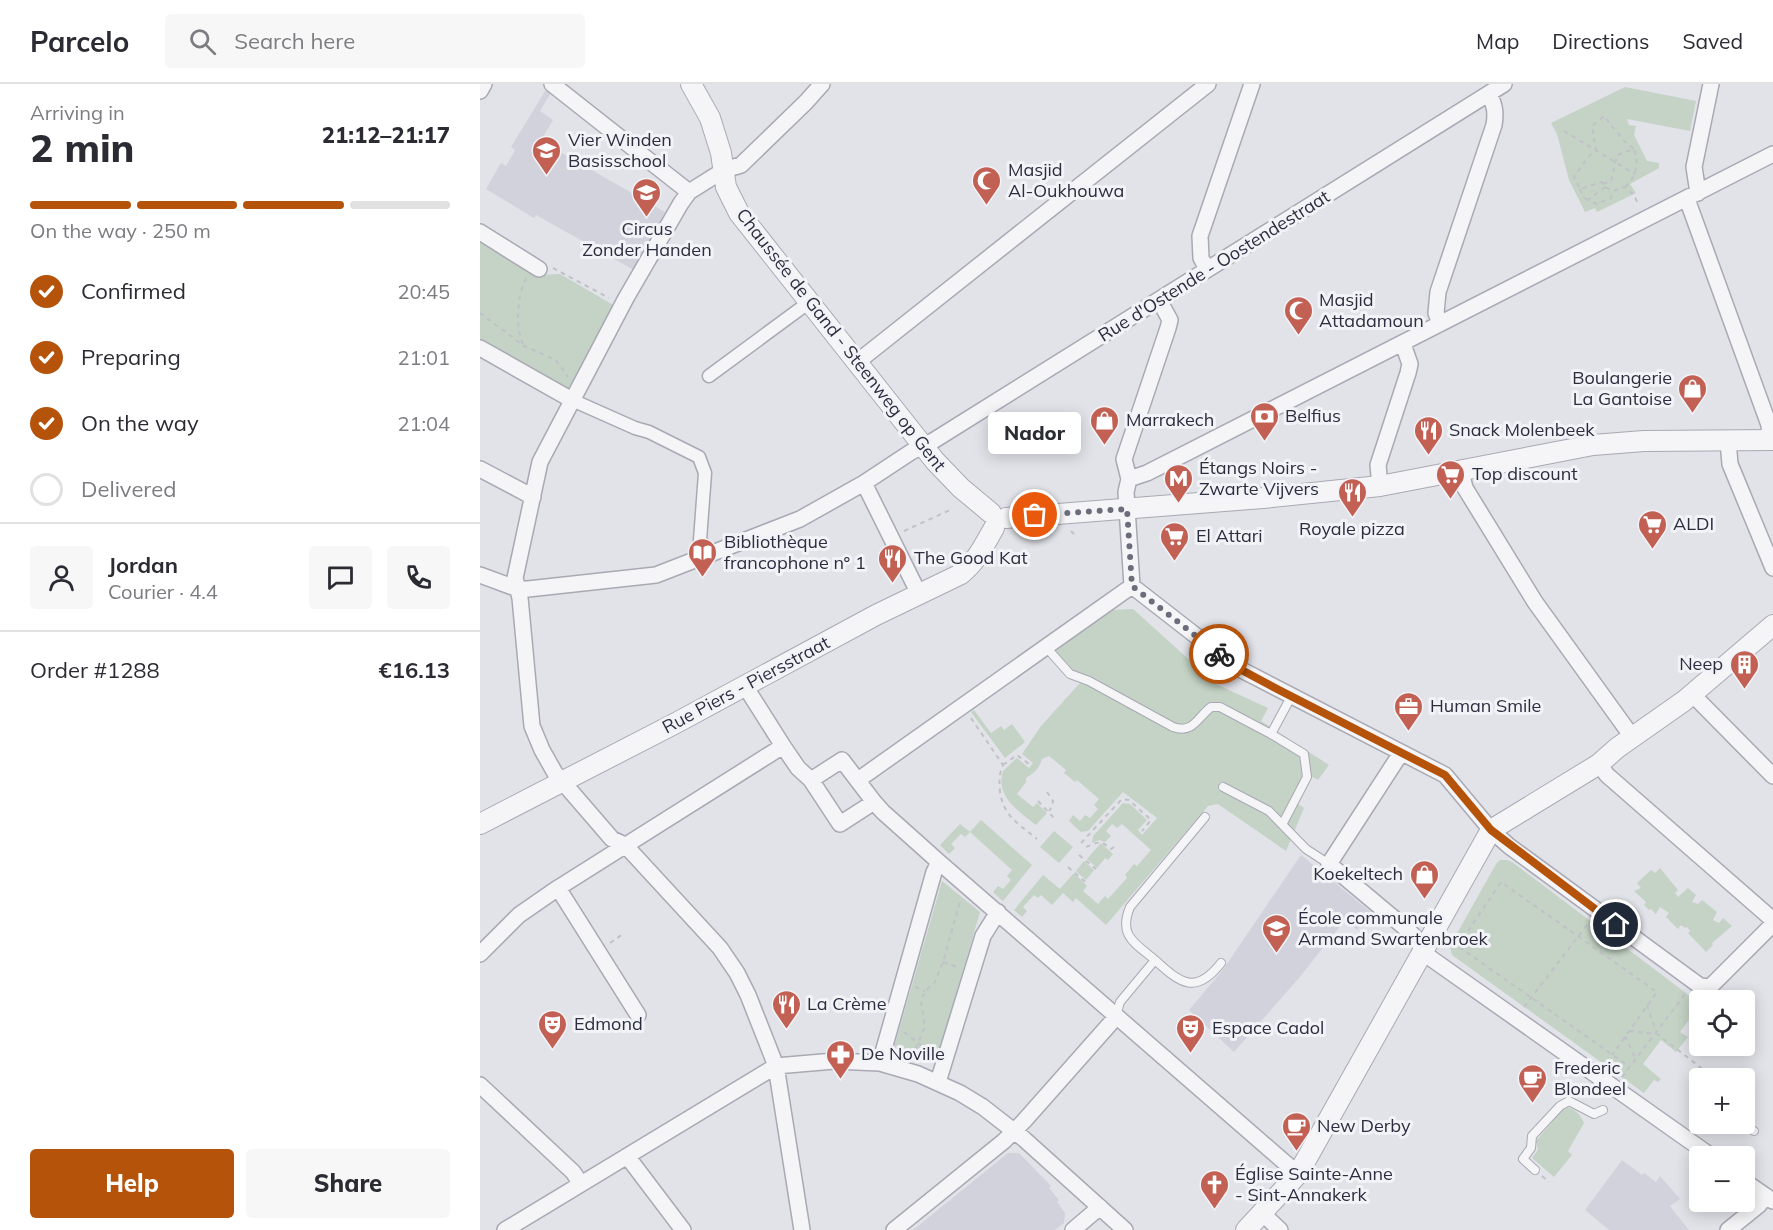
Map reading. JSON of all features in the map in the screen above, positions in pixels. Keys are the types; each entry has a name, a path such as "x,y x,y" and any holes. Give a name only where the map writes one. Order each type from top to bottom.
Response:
{"street":[{"path":"480,91 484,84"},
{"path":"552,84 689,192"},
{"name":"Chaussée de Gand - Steenweg op Gent","path":"691,84 710,118 722,153 726,187 739,213 923,446 961,488 997,520"},
{"path":"802,1230 776,1066 748,995 737,973 720,948 625,845 612,839 562,781 542,750 532,726 515,578 540,462 622,305 681,203 689,192 724,170 741,165 822,84"},
{"path":"856,363 1208,84"},
{"path":"1207,269 1201,258 1200,236 1252,84"},
{"name":"Rue d'Ostende - Oostendestraat","path":"518,589 656,575 800,519 864,483 1504,84"},
{"path":"997,520 1380,486 1593,445 1644,441 1771,440 1769,425 1692,196 1694,167 1711,84"},
{"path":"1440,323 1436,313 1438,292 1494,125 1496,114 1489,94"},
{"path":"1129,479 1147,473 1403,344 1773,154"},
{"path":"480,232 536,268"},
{"path":"1159,300 1170,320 1124,459 1129,479 1126,492 1132,586 1236,667 1445,775 1491,830 1690,980 1700,986 1710,987 1773,922 1606,775 1599,764"},
{"path":"709,376 808,303"},
{"path":"1380,486 1378,465 1410,364 1403,344"},
{"path":"480,348 572,400 649,432 699,457 705,473 700,540 711,554"},
{"path":"1728,441 1730,464 1773,568"},
{"path":"480,469 533,497"},
{"path":"1461,471 1465,488 1535,602 1632,738"},
{"path":"864,483 878,506 919,594"},
{"name":"Rue Piers - Piersstraat","path":"480,824 961,574 972,566 997,520"},
{"path":"480,575 518,589"},
{"path":"858,780 1132,586"},
{"path":"1280,1230 1259,1225 1298,1174 1491,830 1599,764 1692,694 1773,625"},
{"path":"745,686 798,768 811,780 840,824 874,802"},
{"path":"1692,694 1773,776"},
{"path":"480,954 519,915 558,888 783,746"},
{"path":"1401,753 1329,864 1419,940 1422,952 1697,1146"},
{"path":"811,780 842,760 883,812 1298,1174"},
{"path":"880,1063 934,872 939,862"},
{"path":"558,888 638,1015"},
{"path":"938,1082 983,936 998,912"},
{"path":"894,1230 1013,1131 1116,1017"},
{"path":"505,1230 776,1066 834,1061 880,1063 938,1082 983,1107 1125,1230"},
{"path":"480,1085 573,1172 581,1184"},
{"path":"627,1156 683,1230"},
{"path":"1728,1230 1769,1199 1755,1189"},
{"path":"1073,1230 1100,1207"}],"lane":[{"path":"1046,646 1070,674 1089,681 1173,727 1182,730 1191,728 1212,707 1220,707 1304,754 1307,777 1283,823"},
{"path":"1271,734 1291,696"},
{"path":"1223,787 1269,811 1306,849 1329,864"},
{"path":"1205,817 1130,907 1125,919 1125,928 1127,935 1181,981 1195,983 1210,977 1221,963"},
{"path":"1116,1017 1120,1002 1155,960"},
{"path":"1536,1170 1522,1159 1531,1148 1532,1136 1560,1106 1569,1101 1594,1114 1603,1110"}],"path":[{"path":"1596,150 1593,126 1604,116 1623,140 1634,149 1637,162 1635,174 1625,187 1613,191"},
{"path":"1564,131 1635,174"},
{"path":"1588,200 1611,181 1617,154 1634,149"},
{"path":"1596,150 1588,156 1574,177 1582,197 1597,204 1611,198 1613,191"},
{"path":"1580,189 1602,182 1613,191"},
{"path":"1625,187 1633,194 1639,205"},
{"path":"524,346 518,334 516,317 520,310 524,282 536,268 543,274 548,265 622,305"},
{"path":"480,313 524,346 556,360 571,381"},
{"path":"1238,469 1250,469"},
{"path":"903,532 950,510"},
{"path":"968,714 1003,765"},
{"path":"1029,764 1017,754 1003,765 999,780 1002,805 1013,819 1037,839"},
{"path":"1047,792 1053,801 1053,807 1049,812"},
{"path":"1081,843 1122,799 1129,800 1151,820 1142,831"},
{"path":"1038,801 1055,819"},
{"path":"1086,847 1098,842 1102,842 1111,849 1114,847"},
{"path":"1079,855 1096,869"},
{"path":"1068,867 1088,884"},
{"path":"1458,946 1501,882 1578,936 1657,992 1612,1055"},
{"path":"911,1060 925,1027 921,1001 925,990 935,982 943,962 962,895"},
{"path":"1524,1007 1590,921"},
{"path":"1452,942 1630,1067"},
{"path":"943,962 964,969"},
{"path":"912,986 925,990"},
{"path":"1617,1089 1630,1067 1686,993"},
{"path":"1647,1005 1656,1033"},
{"path":"898,1028 938,1058"},
{"path":"1629,1031 1656,1033 1701,1068"},
{"path":"1626,1036 1636,1059"}],"shaded area":[{"name":"Vier Winden Basisschool","path":"547,88 552,91 540,111 553,120 543,137 550,141 548,145 665,212 634,270 536,215 534,218 486,189 501,163 506,166 515,150 511,147"},
{"name":"École communale Armand Swartenbroek","path":"1301,855 1372,913 1357,930 1341,917 1338,922 1341,925 1299,978 1234,1052 1189,1010 1222,971"},
{"path":"1008,1153 1019,1153 1051,1186 1049,1188 1059,1200 1057,1202 1065,1213 1064,1223 1055,1230 913,1230"},
{"path":"1622,1160 1656,1182 1660,1176 1680,1199 1670,1206 1689,1230 1609,1230 1585,1210"}],"green space":[{"path":"1625,87 1696,101 1690,131 1627,119 1629,125 1636,126 1634,135 1647,161 1659,163 1659,168 1630,184 1636,193 1597,212 1595,208 1585,212 1569,180 1557,134 1551,123"},
{"path":"480,239 539,275 560,274 615,306 568,389 480,339"},
{"path":"1133,609 1216,684 1268,708 1261,721 1329,765 1318,780 1305,773 1291,799 1304,808 1286,851 1218,804 1208,806 1106,925 1076,898 1073,902 1063,893 1052,905 1041,895 1038,898 1034,895 1023,907 1027,911 1022,917 1014,910 1043,875 1060,889 1075,874 1087,886 1083,891 1098,904 1105,896 1108,899 1127,878 1125,875 1134,864 1137,866 1151,850 1122,824 1117,828 1112,824 1106,831 1111,836 1105,842 1099,840 1092,843 1093,836 1123,803 1130,804 1147,820 1138,830 1142,835 1157,818 1123,792 1088,831 1081,832 1069,821 1073,815 1080,821 1085,815 1090,818 1098,809 1094,805 1099,799 1077,780 1075,782 1064,773 1066,770 1049,756 1042,759 1036,770 1026,778 1026,782 1017,794 1033,807 1037,803 1047,813 1036,825 1016,809 1005,796 1001,780 1003,771 1017,758 1029,768 1033,763 1022,754 1041,726 1080,683 1055,652 1110,610"},
{"path":"974,710 991,733 1001,726 1004,730 1012,724 1025,742 1005,758 971,712"},
{"path":"981,820 1032,865 1003,901 993,892 998,886 1003,889 1011,880 1007,876 1012,870 970,832"},
{"path":"960,824 970,832 965,837 961,834 951,844 955,848 949,854 940,845"},
{"path":"1054,831 1073,847 1059,863 1040,847"},
{"path":"1101,843 1113,854 1108,860 1105,858 1097,868 1087,859"},
{"path":"1500,860 1512,862 1689,995 1689,1020 1680,1032 1688,1037 1676,1052 1661,1040 1643,1064 1661,1079 1658,1082 1654,1080 1644,1093 1452,955 1450,946"},
{"path":"1084,861 1094,870 1086,880 1076,871"},
{"path":"1660,868 1678,890 1675,893 1678,897 1688,888 1696,895 1692,902 1698,904 1702,900 1717,912 1713,920 1719,923 1723,918 1732,926 1712,943 1713,945 1706,952 1688,933 1690,931 1687,927 1681,925 1678,929 1666,917 1669,913 1660,907 1656,914 1651,909 1649,910 1644,905 1646,902 1634,891 1641,888 1637,883 1651,870 1655,873"},
{"path":"942,881 980,912 936,1063 893,1051"},
{"path":"1565,1107 1577,1112 1584,1123 1568,1151 1572,1155 1554,1177 1532,1158 1538,1150 1536,1141"}],"way so far":[{"path":"1035,515 1127,509 1132,586 1219,654"}],"place":[{"name":"Vier Winden Basisschool","path":"547,176"},
{"name":"Masjid Al-Oukhouwa","path":"987,206"},
{"name":"Circus Zonder Handen","path":"647,218"},
{"name":"Masjid Attadamoun","path":"1298,336"},
{"name":"Boulangerie La Gantoise","path":"1693,414"},
{"name":"Belfius","path":"1264,442"},
{"name":"Marrakech","path":"1105,446"},
{"name":"Snack Molenbeek","path":"1428,456"},
{"name":"Top discount","path":"1451,500"},
{"name":"Étangs Noirs - Zwarte Vijvers","path":"1178,504"},
{"name":"Nador","path":"1035,515"},
{"name":"Royale pizza","path":"1352,518"},
{"name":"ALDI","path":"1652,550"},
{"name":"El Attari","path":"1175,562"},
{"name":"Bibliothèque francophone n° 1","path":"703,578"},
{"name":"The Good Kat","path":"893,584"},
{"name":"Neep","path":"1744,690"},
{"name":"Human Smile","path":"1409,732"},
{"name":"Koekeltech","path":"1424,900"},
{"name":"École communale Armand Swartenbroek","path":"1277,954"},
{"name":"La Crème","path":"786,1030"},
{"name":"Edmond","path":"553,1050"},
{"name":"Espace Cadol","path":"1191,1054"},
{"name":"De Noville","path":"840,1080"},
{"name":"Frederic Blondeel","path":"1533,1104"},
{"name":"New Derby","path":"1296,1152"},
{"name":"Église Sainte-Anne - Sint-Annakerk","path":"1214,1210"}],"route":[{"path":"1219,654 1236,667 1445,775 1491,830 1509,846 1616,925"}]}
